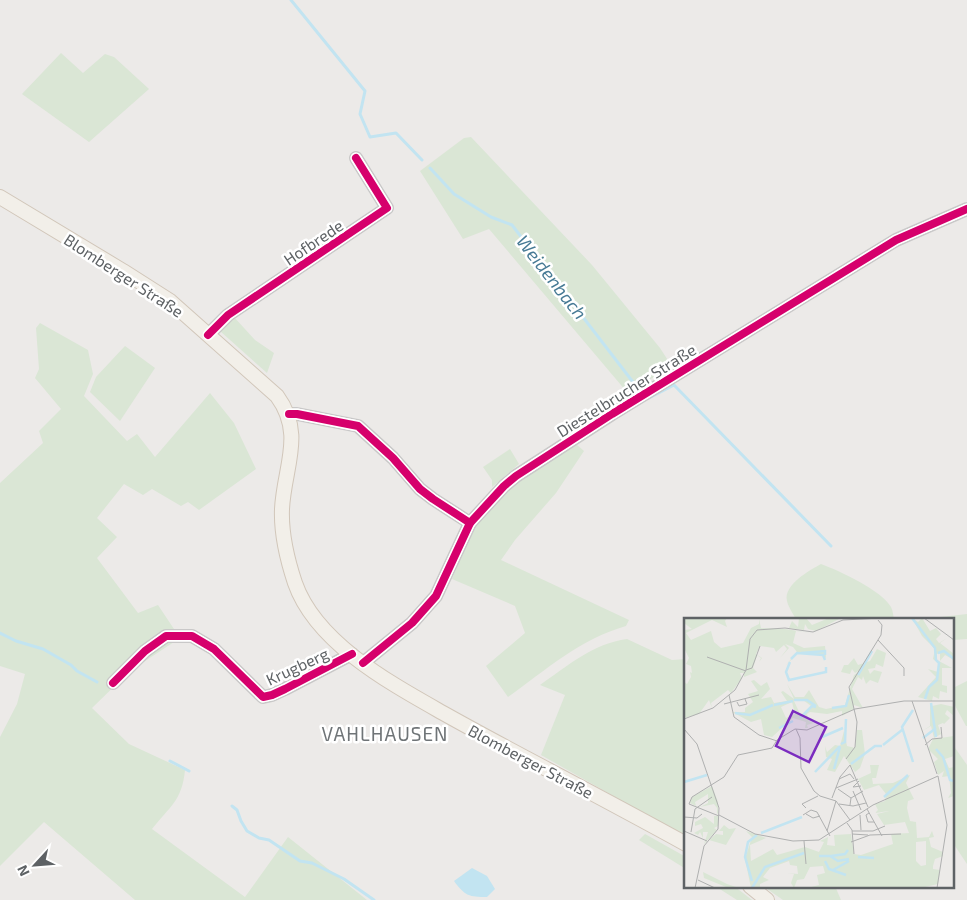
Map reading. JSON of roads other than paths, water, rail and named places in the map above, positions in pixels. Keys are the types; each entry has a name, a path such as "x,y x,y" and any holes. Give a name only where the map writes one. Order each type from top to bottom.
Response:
{"main road":[{"name":"Blomberger Straße","path":"0,197 165,298 277,396 289,414 292,435 282,506 282,524 289,564 299,594 306,606 328,633 357,658 408,693 684,843"},
{"path":"752,888 767,900"}],"street":[{"name":"Hofbrede","path":"208,335 228,315 387,208 356,158"},
{"name":"Diestelbrucher Straße","path":"357,658 412,624 436,596 470,523 504,486 516,476 612,414 896,240 967,209"},
{"path":"289,414 358,426 393,458 420,489 470,523"},
{"name":"Krugberg","path":"113,682 145,651 166,636 192,636 214,649 262,697 285,690 357,658"}],"water":[{"path":"472,868 487,876 495,889 487,897 468,895 454,881"}],"waterway":[{"name":"Weidenbach","path":"291,0 365,91 360,114 370,137 396,133 422,160"},
{"name":"Weidenbach","path":"430,168 454,194 491,217 512,225 636,386"},
{"name":"Weidenbach","path":"649,398 674,385 831,546"},
{"path":"0,633 16,641 43,649 97,682"},
{"path":"170,761 189,771"},
{"path":"232,806 237,810 247,831 259,838 269,840 300,861 312,863 344,879 374,900"}],"district":[{"name":"VAHLHAUSEN","path":"385,733"}]}
